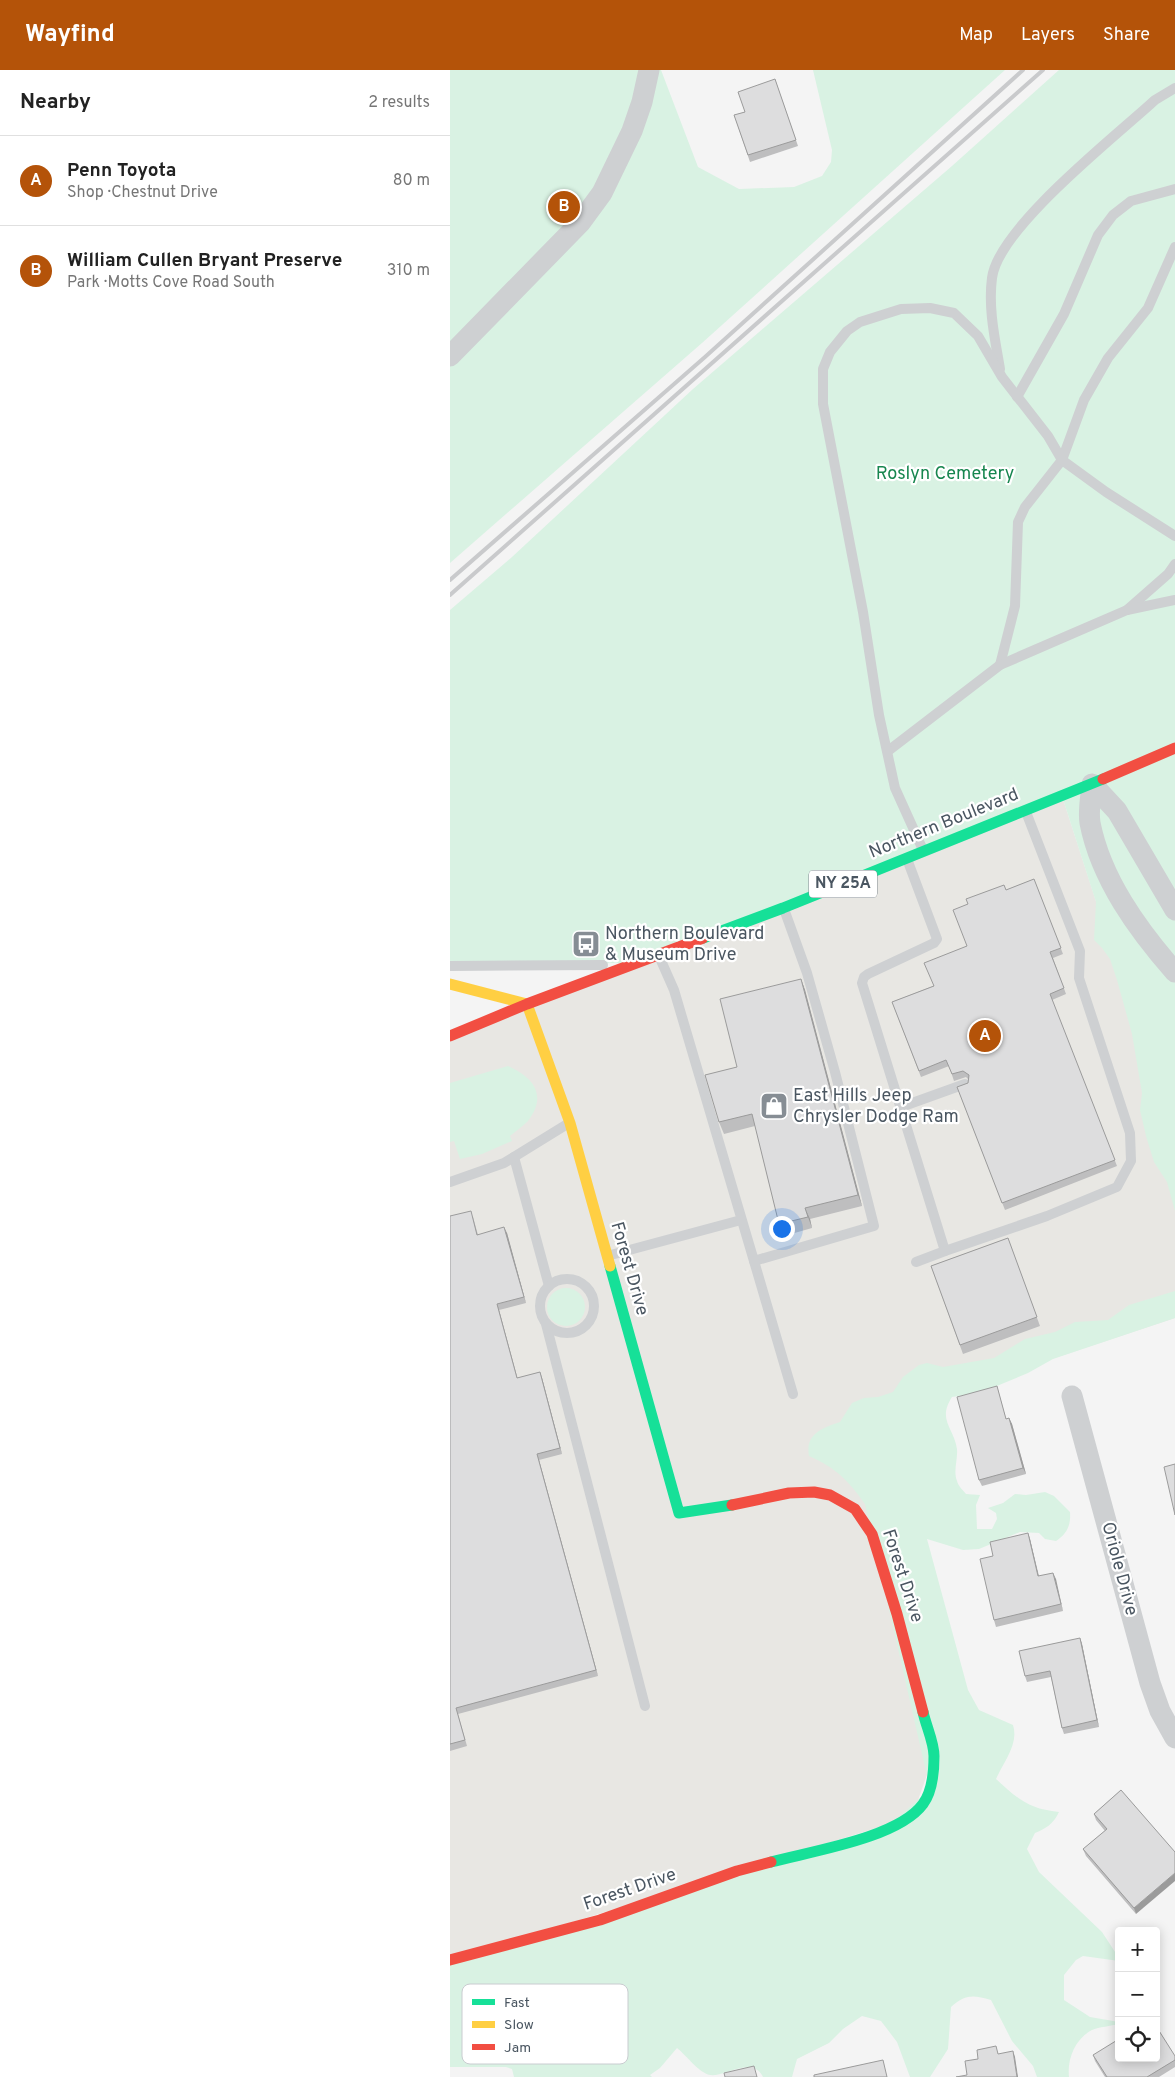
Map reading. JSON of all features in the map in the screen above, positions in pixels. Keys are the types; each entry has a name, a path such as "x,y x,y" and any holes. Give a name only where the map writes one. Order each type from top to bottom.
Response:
{"street":[{"path":"450,356 580,223 602,193 632,131 642,102 649,70"},
{"name":"Northern Boulevard","path":"450,1036 527,1004 783,908 1092,784 1175,748"},
{"path":"1092,784 1117,812 1175,910"},
{"path":"1092,784 1090,821 1101,858 1113,885 1128,911 1152,946 1175,972"},
{"path":"450,984 527,1004"},
{"name":"Northern Boulevard","path":"460,1020 527,1004"},
{"name":"Forest Drive","path":"450,1960 600,1920 737,1871 879,1834 912,1817 923,1804 930,1789 934,1755 897,1614 872,1534 855,1509 830,1495 814,1492 788,1494 715,1509 679,1513 605,1296 607,1256 570,1123 527,1004"},
{"name":"Oriole Drive","path":"1072,1396 1150,1683 1160,1711 1175,1738"}],"lane":[{"path":"1002,377 991,310 992,276 1002,252 1019,228 1042,202 1155,100 1175,88"},
{"path":"1018,397 1064,314 1098,235 1112,215 1132,201 1175,189"},
{"path":"1000,665 1016,606 1018,522 1025,507 1062,460 1084,400 1108,358 1148,308 1175,247"},
{"path":"923,851 895,788 879,716 863,612 823,404 823,369 830,352 847,331 860,322 901,309 930,308 954,313 978,336 1002,377 1048,436 1062,460 1106,492 1175,536"},
{"path":"1127,610 1168,574 1175,564"},
{"path":"888,751 1000,665 1127,610 1175,600"},
{"path":"916,1262 1047,1216 1116,1187 1131,1161 1130,1133 1079,978 1080,951 1026,810"},
{"path":"907,858 937,939 934,943 868,974 864,977 862,983 945,1251"},
{"path":"754,1261 874,1226 835,1072 807,973 783,908"},
{"path":"659,955 674,990 792,1394"},
{"path":"450,966 631,965"},
{"path":"900,1108 965,1084"},
{"path":"450,1182 475,1175 504,1163 570,1123"},
{"path":"514,1157 549,1286"},
{"path":"607,1256 741,1220"},
{"path":"546,1324 562,1332 571,1333 579,1330 586,1324 594,1309 605,1296 589,1291 575,1281 566,1280 549,1286 542,1297 540,1311 546,1324 645,1706"}],"shaded area":[{"path":"1062,796 1175,1146 1175,1318 892,1412 934,1755 912,1817 450,1960 450,1036"}],"green space":[{"path":"450,70 661,70 698,167 739,189 794,187 822,176 831,162 832,150 813,70 1005,70 702,343 450,563"},
{"name":"Roslyn Cemetery","path":"1059,70 1175,70 1175,1211 1167,1182 1154,1162 1146,1136 1140,1110 1142,1093 1132,1034 1110,959 1094,940 1096,902 1062,796 631,963 450,964 450,610 512,557 693,389 952,166"},
{"path":"508,1066 517,1070 531,1081 535,1088 537,1103 534,1112 528,1121 510,1136 512,1141 482,1154 460,1159 454,1141 450,1142 450,1083"},
{"path":"566,1288 580,1293 585,1307 580,1321 566,1326 552,1321 547,1307 552,1293"},
{"path":"1175,1291 1175,1318 1053,1359 1028,1373 980,1393 952,1397 946,1412 946,1418 957,1449 955,1473 959,1486 966,1494 980,1495 976,1505 977,1529 992,1529 997,1519 996,1513 988,1508 1003,1503 1015,1494 1026,1495 1045,1492 1054,1496 1070,1512 1070,1521 1066,1532 1056,1541 1045,1539 1039,1533 1020,1532 979,1549 963,1550 927,1539 968,1690 979,1710 1013,1725 1014,1739 1012,1746 996,1779 1031,1806 1059,1812 1049,1825 1035,1833 1027,1849 1039,1872 1102,1932 1115,1952 1115,1960 1083,1956 1076,1960 1064,1975 1064,2000 1090,2017 1115,2021 1115,2025 1092,2030 1081,2039 1073,2050 1069,2063 1069,2077 1037,2077 1033,2066 1012,2041 991,2000 979,1997 966,1998 951,2007 948,2049 930,2077 910,2077 897,2042 881,2021 862,2016 843,2029 829,2043 797,2059 792,2077 763,2077 753,2068 746,2067 716,2075 706,2074 677,2048 660,2068 650,2075 652,2077 514,2077 512,2069 506,2067 450,2067 450,1960 879,1834 930,1789 865,1504 841,1475 809,1456 808,1448 810,1442 816,1433 840,1422 852,1403 864,1398 878,1397 893,1392 903,1377 919,1365 927,1363 943,1367 994,1358 1025,1339 1055,1332 1075,1322 1108,1320 1129,1305"}],"building":[{"path":"775,79 796,140 748,155 734,115 745,112 738,92"},
{"path":"1034,879 1061,948 1050,952 1064,988 1050,994 1115,1160 1002,1203 957,1087 968,1083 969,1075 963,1071 952,1074 946,1060 919,1071 892,1002 934,986 924,963 967,946 953,910 968,904 966,899 1004,885 1006,890"},
{"name":"East Hills Jeep Chrysler Dodge Ram","path":"801,979 858,1195 805,1208 808,1217 779,1224 752,1114 719,1122 705,1075 737,1067 720,999"},
{"path":"471,1211 477,1235 504,1227 524,1297 497,1304 517,1378 540,1372 560,1448 537,1454 596,1670 456,1708 465,1740 450,1744 450,1216"},
{"path":"1008,1238 1037,1317 960,1345 931,1266"},
{"path":"997,1386 1006,1419 1009,1418 1023,1468 979,1480 957,1397"},
{"path":"1175,1464 1175,1515 1164,1467"},
{"path":"1028,1533 1038,1576 1053,1573 1061,1604 994,1620 980,1559 993,1556 990,1542"},
{"path":"1080,1638 1097,1720 1062,1728 1050,1671 1025,1676 1019,1651"},
{"path":"1121,1790 1175,1852 1175,1873 1134,1908 1083,1849 1107,1829 1094,1814"},
{"path":"1160,2032 1175,2056 1175,2060 1147,2077 1107,2077 1093,2055 1115,2041 1115,2062 1160,2062"},
{"path":"996,2046 998,2054 1013,2051 1017,2077 956,2077 967,2075 965,2061 978,2059 977,2050"},
{"path":"883,2060 887,2077 814,2077 814,2075"},
{"path":"754,2066 757,2077 725,2077 724,2073"}],"railway":[{"path":"450,580 705,357 1023,70"},
{"path":"450,595 1043,70"}],"traffic: fast":[{"path":"703,938 783,908 1103,779"},
{"path":"610,1266 679,1513 732,1505"},
{"path":"771,1862 853,1842 894,1826 911,1816 926,1799 933,1775 933,1745 923,1712"}],"traffic: slow":[{"path":"450,984 527,1004 570,1123 610,1266"}],"traffic: jam":[{"path":"1103,779 1175,748"},
{"path":"450,1036 527,1004 703,938"},
{"path":"732,1505 789,1493 814,1492 830,1495 855,1509 872,1534 897,1614 923,1712"},
{"path":"450,1960 600,1920 737,1871 771,1862"}],"place":[{"name":"William Cullen Bryant Preserve","path":"564,207"},
{"name":"Northern Boulevard & Museum Drive","path":"586,944"},
{"name":"Penn Toyota","path":"985,1036"},
{"name":"East Hills Jeep Chrysler Dodge Ram","path":"774,1106"}]}
